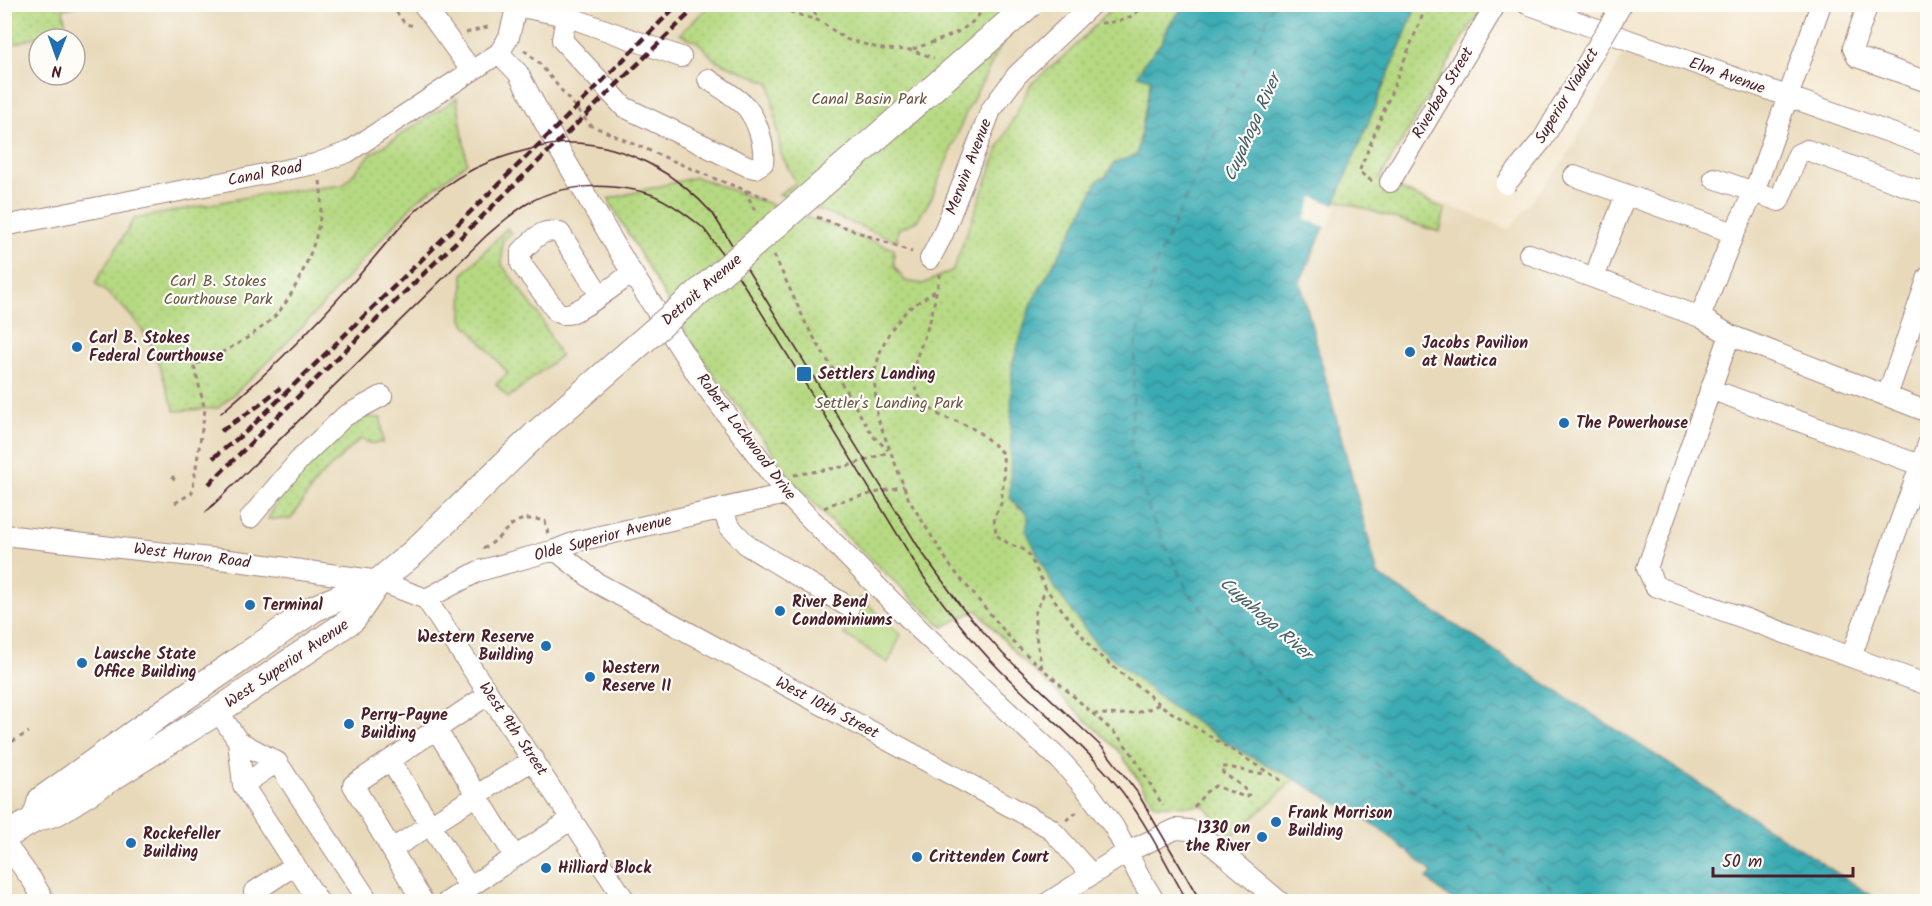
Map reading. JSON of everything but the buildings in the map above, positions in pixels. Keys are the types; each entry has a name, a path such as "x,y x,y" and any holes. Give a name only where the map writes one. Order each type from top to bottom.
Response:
{"main road":[{"name":"Detroit Avenue","path":"379,582 413,553 537,433 1030,4"},
{"name":"West Superior Avenue","path":"4,837 35,819 57,812 218,711 353,619 379,582"},
{"name":"West Superior Avenue","path":"35,819 41,800 175,704 315,608 379,582"}],"street":[{"path":"423,4 471,70"},
{"name":"Riverbed Street","path":"1390,182 1496,4"},
{"name":"Elm Avenue","path":"1527,4 1928,146"},
{"name":"Superior Viaduct","path":"1506,184 1543,139 1622,4"},
{"path":"1700,317 1734,233 1754,192 1821,4"},
{"path":"1868,4 1853,48 1857,57 1928,82"},
{"path":"499,53 509,37 517,5 566,16 681,57"},
{"name":"Merwin Avenue","path":"930,259 943,234 991,110 1017,75 1093,14"},
{"path":"566,16 562,40 624,107 755,168 763,163 764,153 757,126 746,107 708,79"},
{"name":"Canal Road","path":"4,226 326,161 348,152 499,53"},
{"name":"Robert Lockwood Drive","path":"499,53 518,73 556,144 632,273 698,376 789,484 921,631 1060,760 1086,789 1114,827 1127,852"},
{"path":"1714,178 1779,201 1798,154 1807,150 1928,194"},
{"path":"1574,176 1734,233"},
{"path":"1594,278 1626,194"},
{"path":"1529,254 1700,317 1730,335 1928,412"},
{"path":"600,295 632,273"},
{"path":"1887,396 1928,277"},
{"path":"1730,335 1647,567 1655,586 1928,684"},
{"path":"1710,389 1924,467"},
{"path":"250,518 301,458 345,416 382,396"},
{"path":"1851,657 1924,467 1928,444"},
{"name":"Olde Superior Avenue","path":"426,599 479,571 555,550 578,541 722,508 789,484"},
{"path":"722,508 729,526 748,546 849,607"},
{"name":"West Huron Road","path":"4,535 237,561 379,582"},
{"name":"West 10th Street","path":"555,550 597,584 1050,828 1091,874"},
{"path":"379,582 426,599"},
{"name":"West 9th Street","path":"426,599 534,759 626,902"},
{"path":"423,902 353,785 489,694"},
{"path":"218,711 238,741 243,785 319,902"},
{"path":"436,729 515,857"},
{"path":"238,741 277,762 369,902"},
{"path":"392,849 534,759"},
{"path":"390,760 469,887"},
{"path":"243,785 277,762"},
{"path":"447,902 572,819"},
{"path":"1049,902 1127,852 1176,829 1189,830 1203,837 1280,902"},
{"path":"4,842 45,902"},
{"path":"1127,852 1155,902"},
{"path":"261,902 254,892 295,866"}],"path":[{"path":"391,4 405,24"},
{"path":"764,4 820,21 845,39 882,49 911,50 971,25 985,4"},
{"path":"809,4 820,21"},
{"path":"1093,14 1119,22 1136,15 1145,4"},
{"path":"1390,182 1374,182 1359,172 1427,4"},
{"path":"469,31 495,26"},
{"path":"746,190 760,222"},
{"path":"175,503 192,493 205,410 194,365 223,353 278,313 292,294 311,255 319,231 321,207"},
{"path":"774,254 807,326 873,436 889,452"},
{"path":"1163,806 1133,755 1118,736 1016,645 951,567 909,500 877,416 874,374 881,349 890,331 908,309 936,290 912,380 915,392 925,404 940,416 964,424 982,434 1003,454 1004,477 1001,504 994,517 996,535 1009,544 1027,550 1046,589 1095,652 1159,704 1282,781"},
{"path":"789,484 889,452"},
{"path":"172,476 175,480"},
{"path":"820,510 837,502 904,486"},
{"path":"478,550 485,548 518,519 531,518 545,521 547,530"},
{"path":"1042,670 1035,631 1035,613 1046,589"},
{"path":"1092,714 1145,712 1159,704"},
{"path":"4,747 29,732"},
{"path":"1194,807 1206,792 1215,786 1245,797 1249,795 1242,786 1223,773 1222,766 1260,774 1267,772"},
{"path":"1066,820 1079,811"}],"shaded area":[{"path":"79,4 1115,5 1069,52 1031,84 1000,145 953,271 923,284 906,281 894,266 608,199 591,202 786,494 1060,760 1127,851 1163,835 1209,841 1282,781 1295,779 1378,827 1433,872 1427,880 1452,901 5,901 4,47 27,40 27,87 87,87 87,27 66,27 63,9"},
{"path":"1631,41 1927,146 1927,901 1880,901 1378,575 1300,282 1350,168 1509,229 1563,162"}],"green space":[{"path":"5,4 78,5 63,9 66,27 27,27 27,40 5,47"},
{"name":"Canal Basin Park","path":"710,5 1022,5 966,113 932,197 917,221 898,229 897,241 779,194 796,183 781,154 770,83 715,60 698,42 680,34"},
{"name":"Settler's Landing Park","path":"1115,5 1185,5 1170,24 1161,43 1138,75 1151,78 1137,155 1114,163 1105,177 1098,180 1031,304 1012,366 1017,507 1028,515 1096,644 1166,703 1240,751 1295,779 1233,836 1204,806 1155,805 1119,751 1020,658 977,610 943,627 830,521 796,484 698,353 608,199 696,177 894,249 894,266 905,281 923,284 953,270 1000,145 1031,84 1069,52"},
{"path":"1417,5 1483,5 1379,180 1445,209 1440,232 1336,200"},
{"name":"Carl B. Stokes Courthouse Park","path":"457,98 467,163 415,202 304,325 257,373 218,408 175,411 148,339 128,313 95,283 134,219 263,194 343,185 371,154"},
{"path":"507,228 511,233 502,241 502,265 539,315 560,356 508,398 496,384 508,373 462,320 463,274"},
{"path":"345,416 381,418 383,443 370,443 360,439 318,479 291,519 268,519 301,458"},
{"path":"861,598 901,635 888,663 844,634 858,605 857,602"}],"water":[{"name":"Cuyahoga River","path":"1185,5 1417,5 1300,282 1378,575 1880,901 1453,901 1427,879 1432,872 1378,827 1295,779 1240,751 1166,703 1096,644 1052,584 1026,530 1027,514 1010,498 1012,366 1031,304 1098,180 1106,177 1114,163 1137,155 1151,79 1138,75 1161,43 1170,24"}],"pier":[{"path":"1313,197 1337,205 1323,238 1327,227 1305,220"}],"ferry route":[{"path":"1274,4 1158,259 1135,345 1131,448 1151,516 1189,593 1258,675 1326,729 1549,885 1562,902"}],"tram line":[{"path":"221,413 302,338 417,210 459,177 509,155 542,146 568,143 596,145 634,156 669,175 713,214 921,551 962,608 1003,654 1103,748 1137,792 1201,902"},
{"path":"206,512 486,236 518,209 543,196 572,188 603,186 647,193 683,212 707,233 755,302 923,576 959,624 988,657 1116,784 1145,826 1188,902"}],"railway":[{"path":"213,458 248,430 570,114 678,4"},
{"path":"209,484 699,4"},
{"path":"221,431 280,388"}],"place":[{"name":"Carl B. Stokes Federal Courthouse","path":"77,347"},
{"name":"Jacobs Pavilion at Nautica","path":"1410,352"},
{"name":"Settlers Landing","path":"804,374"},
{"name":"The Powerhouse","path":"1564,423"},
{"name":"Terminal","path":"250,605"},
{"name":"River Bend Condominiums","path":"780,611"},
{"name":"Western Reserve Building","path":"546,646"},
{"name":"Lausche State Office Building","path":"82,663"},
{"name":"Western Reserve II","path":"590,677"},
{"name":"Perry-Payne Building","path":"349,724"},
{"name":"Frank Morrison Building","path":"1276,822"},
{"name":"1330 on the River","path":"1262,837"},
{"name":"Rockefeller Building","path":"131,843"},
{"name":"Crittenden Court","path":"917,857"},
{"name":"Hilliard Block","path":"546,868"}]}
